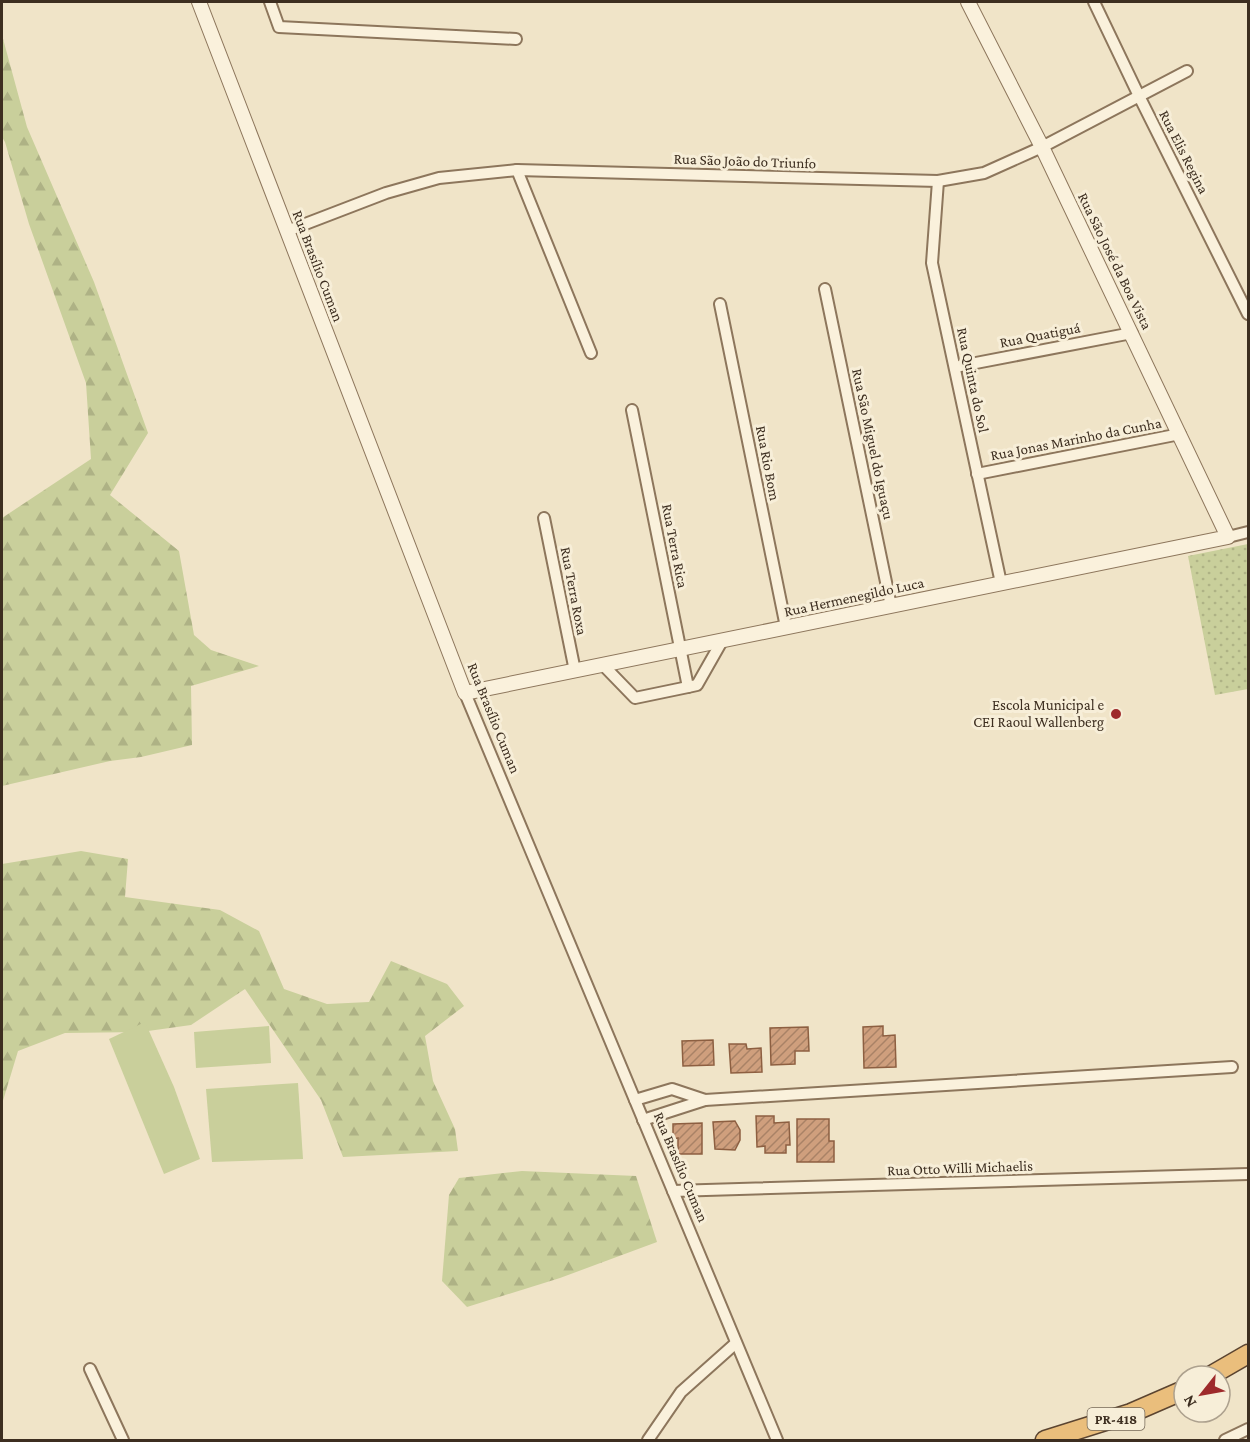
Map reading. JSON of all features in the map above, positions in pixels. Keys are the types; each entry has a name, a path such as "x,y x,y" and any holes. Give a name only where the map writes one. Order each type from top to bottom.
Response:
{"highway":[{"path":"1231,1364 1248,1354"},
{"name":"PR-418","path":"1045,1440 1131,1413 1172,1395"}],"street":[{"name":"Rua Brasílio Cuman","path":"199,2 465,693 777,1440"},
{"path":"270,2 279,27 516,39"},
{"name":"Rua São José da Boa Vista","path":"968,2 1042,147 1228,537"},
{"name":"Rua Elis Regina","path":"1094,2 1248,314"},
{"name":"Rua São João do Triunfo","path":"287,231 386,193 440,178 517,170 938,181 984,173 1042,147 1187,71"},
{"path":"517,170 591,353"},
{"name":"Rua Quinta do Sol","path":"938,181 933,263 1000,584"},
{"name":"Rua São Miguel do Iguaçu","path":"825,289 891,606"},
{"name":"Rua Rio Bom","path":"720,304 786,627"},
{"name":"Rua Quatiguá","path":"955,367 1132,333"},
{"name":"Rua Terra Rica","path":"632,410 688,687"},
{"name":"Rua Jonas Marinho da Cunha","path":"977,474 1180,434"},
{"name":"Rua Terra Roxa","path":"544,518 575,671"},
{"name":"Rua Hermenegildo Luca","path":"465,693 1248,532"},
{"path":"603,665 635,698 697,685 722,641"},
{"path":"643,1120 705,1100 1232,1067"},
{"path":"635,1100 672,1089 705,1100"},
{"name":"Rua Otto Willi Michaelis","path":"673,1191 1248,1174"},
{"path":"648,1440 681,1392 736,1343"},
{"path":"90,1369 123,1440"},
{"path":"1225,1440 1248,1430"}],"green space":[{"path":"2,35 27,127 94,282 148,433 110,495 179,551 194,635 211,650 259,666 191,686 192,745 2,786 2,518 91,459 86,383 29,224 2,137"},
{"path":"1248,544 1248,689 1215,695 1188,556"},
{"path":"81,851 128,859 125,897 220,910 259,931 284,989 327,1004 369,1002 391,961 447,984 464,1006 425,1036 433,1081 455,1129 458,1151 343,1157 321,1100 245,989 191,1025 141,1032 65,1033 18,1051 2,1104 2,864"},
{"path":"145,1022 174,1087 200,1159 164,1174 109,1039"},
{"path":"269,1026 271,1063 196,1068 194,1032"},
{"path":"298,1083 303,1159 212,1162 206,1089"},
{"path":"522,1171 636,1176 657,1242 560,1278 467,1307 442,1281 449,1195 459,1178"}],"building":[{"path":"883,1026 883,1036 895,1035 896,1067 864,1068 863,1027"},
{"path":"808,1027 809,1051 795,1051 795,1064 771,1065 770,1028"},
{"path":"713,1040 714,1065 683,1066 682,1041"},
{"path":"729,1044 746,1044 747,1049 761,1048 762,1072 731,1073"},
{"path":"756,1116 774,1116 774,1123 789,1122 790,1145 786,1145 786,1153 765,1153 765,1146 757,1147"},
{"path":"797,1119 829,1119 829,1141 834,1141 834,1162 797,1162"},
{"path":"735,1121 740,1130 740,1140 735,1150 715,1149 713,1122"},
{"path":"702,1123 702,1154 678,1154 678,1138 673,1139 673,1124"}],"place":[{"name":"Escola Municipal e CEI Raoul Wallenberg","path":"1116,714"}]}
